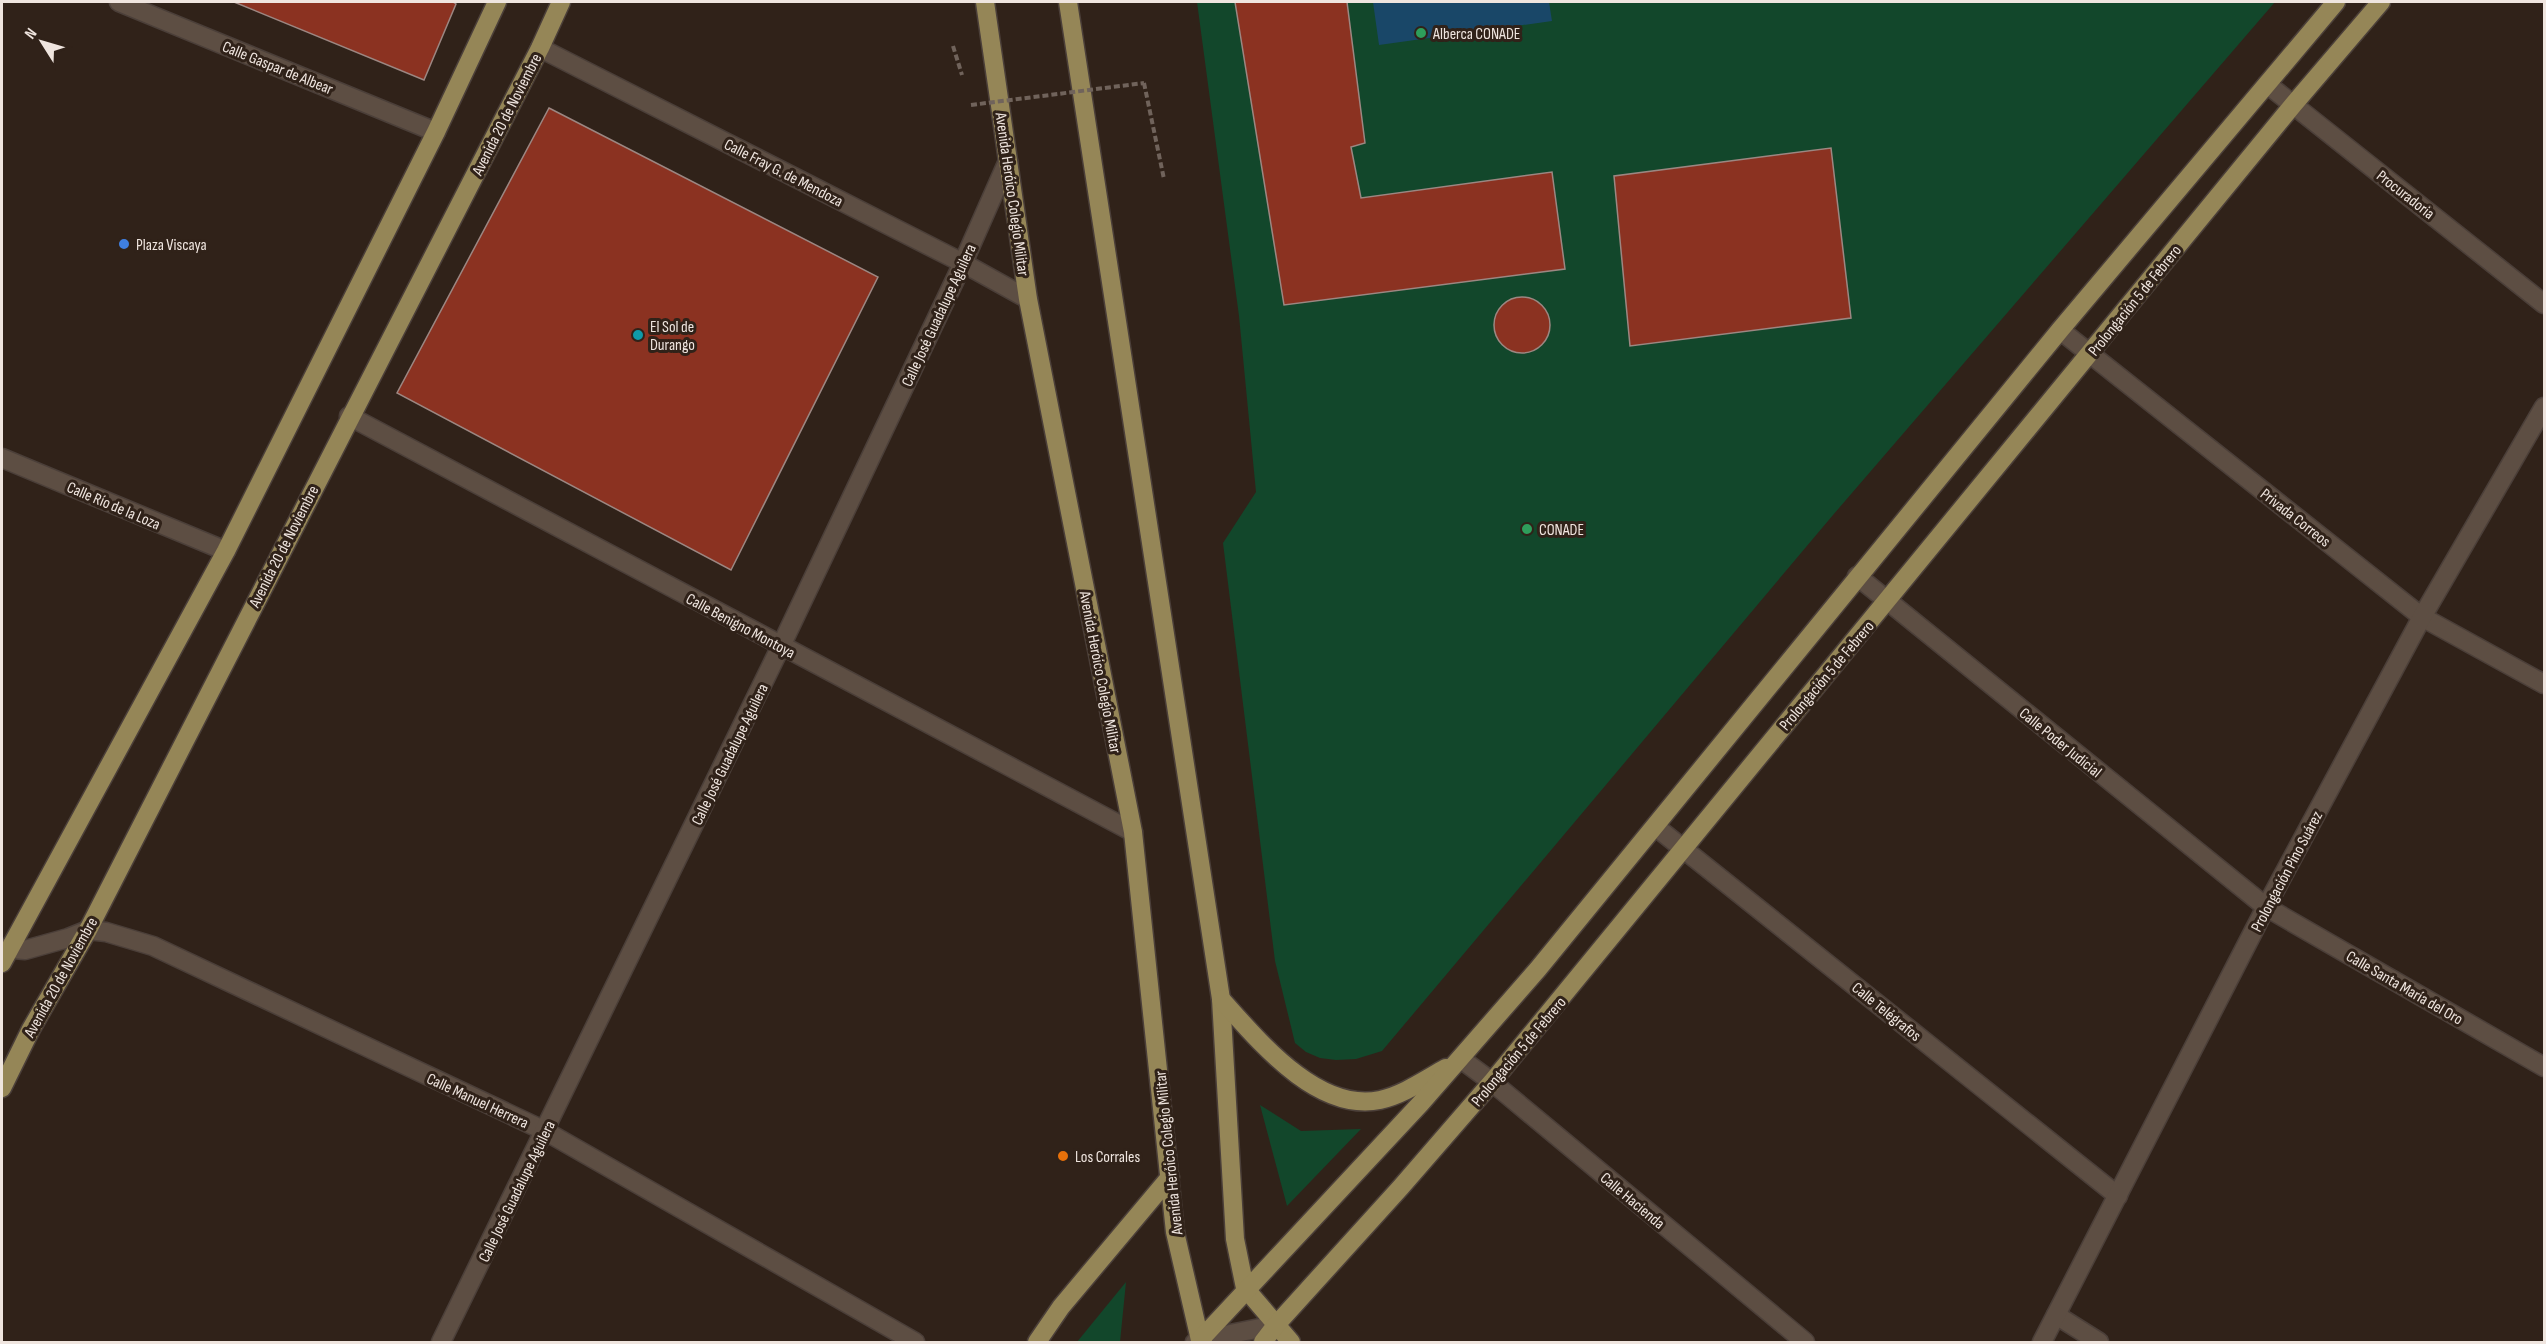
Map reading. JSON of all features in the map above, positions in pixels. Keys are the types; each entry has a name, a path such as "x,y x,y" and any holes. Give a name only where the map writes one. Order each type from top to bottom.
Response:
{"main road":[{"name":"Avenida 20 de Noviembre","path":"2,1088 31,1029 87,930 540,48 561,2"},
{"name":"Avenida Heróico Colegio Militar","path":"985,2 1028,299 1133,832 1175,1232 1199,1342"},
{"path":"1068,2 1221,999 1234,1239 1245,1288 1291,1342"},
{"path":"1199,1342 1245,1288 1461,1059 1656,827 1857,576 2060,330 2336,2"},
{"name":"Prolongación 5 de Febrero","path":"1263,1342 1492,1082 1609,942 1683,848 2293,105 2381,2"},
{"path":"4,954 226,551 436,132 493,3"},
{"path":"1221,999 1256,1038 1288,1068 1321,1090 1354,1101 1380,1100 1407,1089 1461,1059"},
{"path":"1037,1342 1061,1307 1170,1177"}],"street":[{"name":"Calle Gaspar de Albear","path":"119,2 436,132"},
{"name":"Calle Fray G. de Mendoza","path":"540,48 963,263 1028,299"},
{"name":"Procuradoria","path":"2266,84 2544,304"},
{"name":"Calle José Guadalupe Aguilera","path":"441,1342 781,646 963,263 1008,161"},
{"name":"Privada Correos","path":"2060,330 2422,617 2544,684"},
{"name":"Prolongación Pino Suárez","path":"2042,1342 2266,907 2422,617 2544,407"},
{"name":"Calle Benigno Montoya","path":"349,416 1133,832"},
{"name":"Calle Río de la Loza","path":"2,458 226,551"},
{"name":"Calle Poder Judicial","path":"1857,576 2266,907"},
{"name":"Calle Telégrafos","path":"1656,827 2118,1196"},
{"name":"Calle Santa María del Oro","path":"2266,907 2544,1067"},
{"path":"4,954 50,944 87,930"},
{"name":"Calle Manuel Herrera","path":"87,930 106,932 153,946 545,1131 915,1342"},
{"name":"Calle Hacienda","path":"1461,1059 1492,1082 1805,1342"},
{"path":"2056,1315 2099,1342"},
{"path":"1199,1342 1276,1325"}],"path":[{"path":"971,105 1144,83 1164,179"}],"green space":[{"name":"CONADE","path":"1197,2 2275,2 1833,515 1382,1051 1356,1059 1336,1060 1320,1058 1306,1052 1295,1043 1275,961 1223,543 1256,492 1239,316"},
{"path":"1260,1105 1301,1131 1361,1129 1287,1206"},
{"path":"1126,1282 1120,1342 1077,1342"}],"water":[{"name":"Alberca CONADE","path":"1373,2 1549,2 1552,21 1379,45"}],"building":[{"path":"234,2 453,2 456,4 424,80"},
{"path":"1235,2 1347,2 1365,143 1351,147 1361,198 1552,172 1565,269 1284,305"},
{"name":"El Sol de Durango","path":"549,108 878,277 731,570 397,393"},
{"path":"1831,148 1851,318 1630,346 1614,176"},
{"path":"1522,297 1533,299 1542,305 1548,314 1550,325 1548,336 1542,345 1533,351 1522,353 1511,351 1502,345 1496,336 1494,325 1496,314 1502,305 1511,299"}],"place":[{"name":"Alberca CONADE","path":"1421,33"},
{"name":"Plaza Viscaya","path":"124,244"},
{"name":"El Sol de Durango","path":"638,335"},
{"name":"CONADE","path":"1527,529"},
{"name":"Los Corrales","path":"1063,1156"}]}
